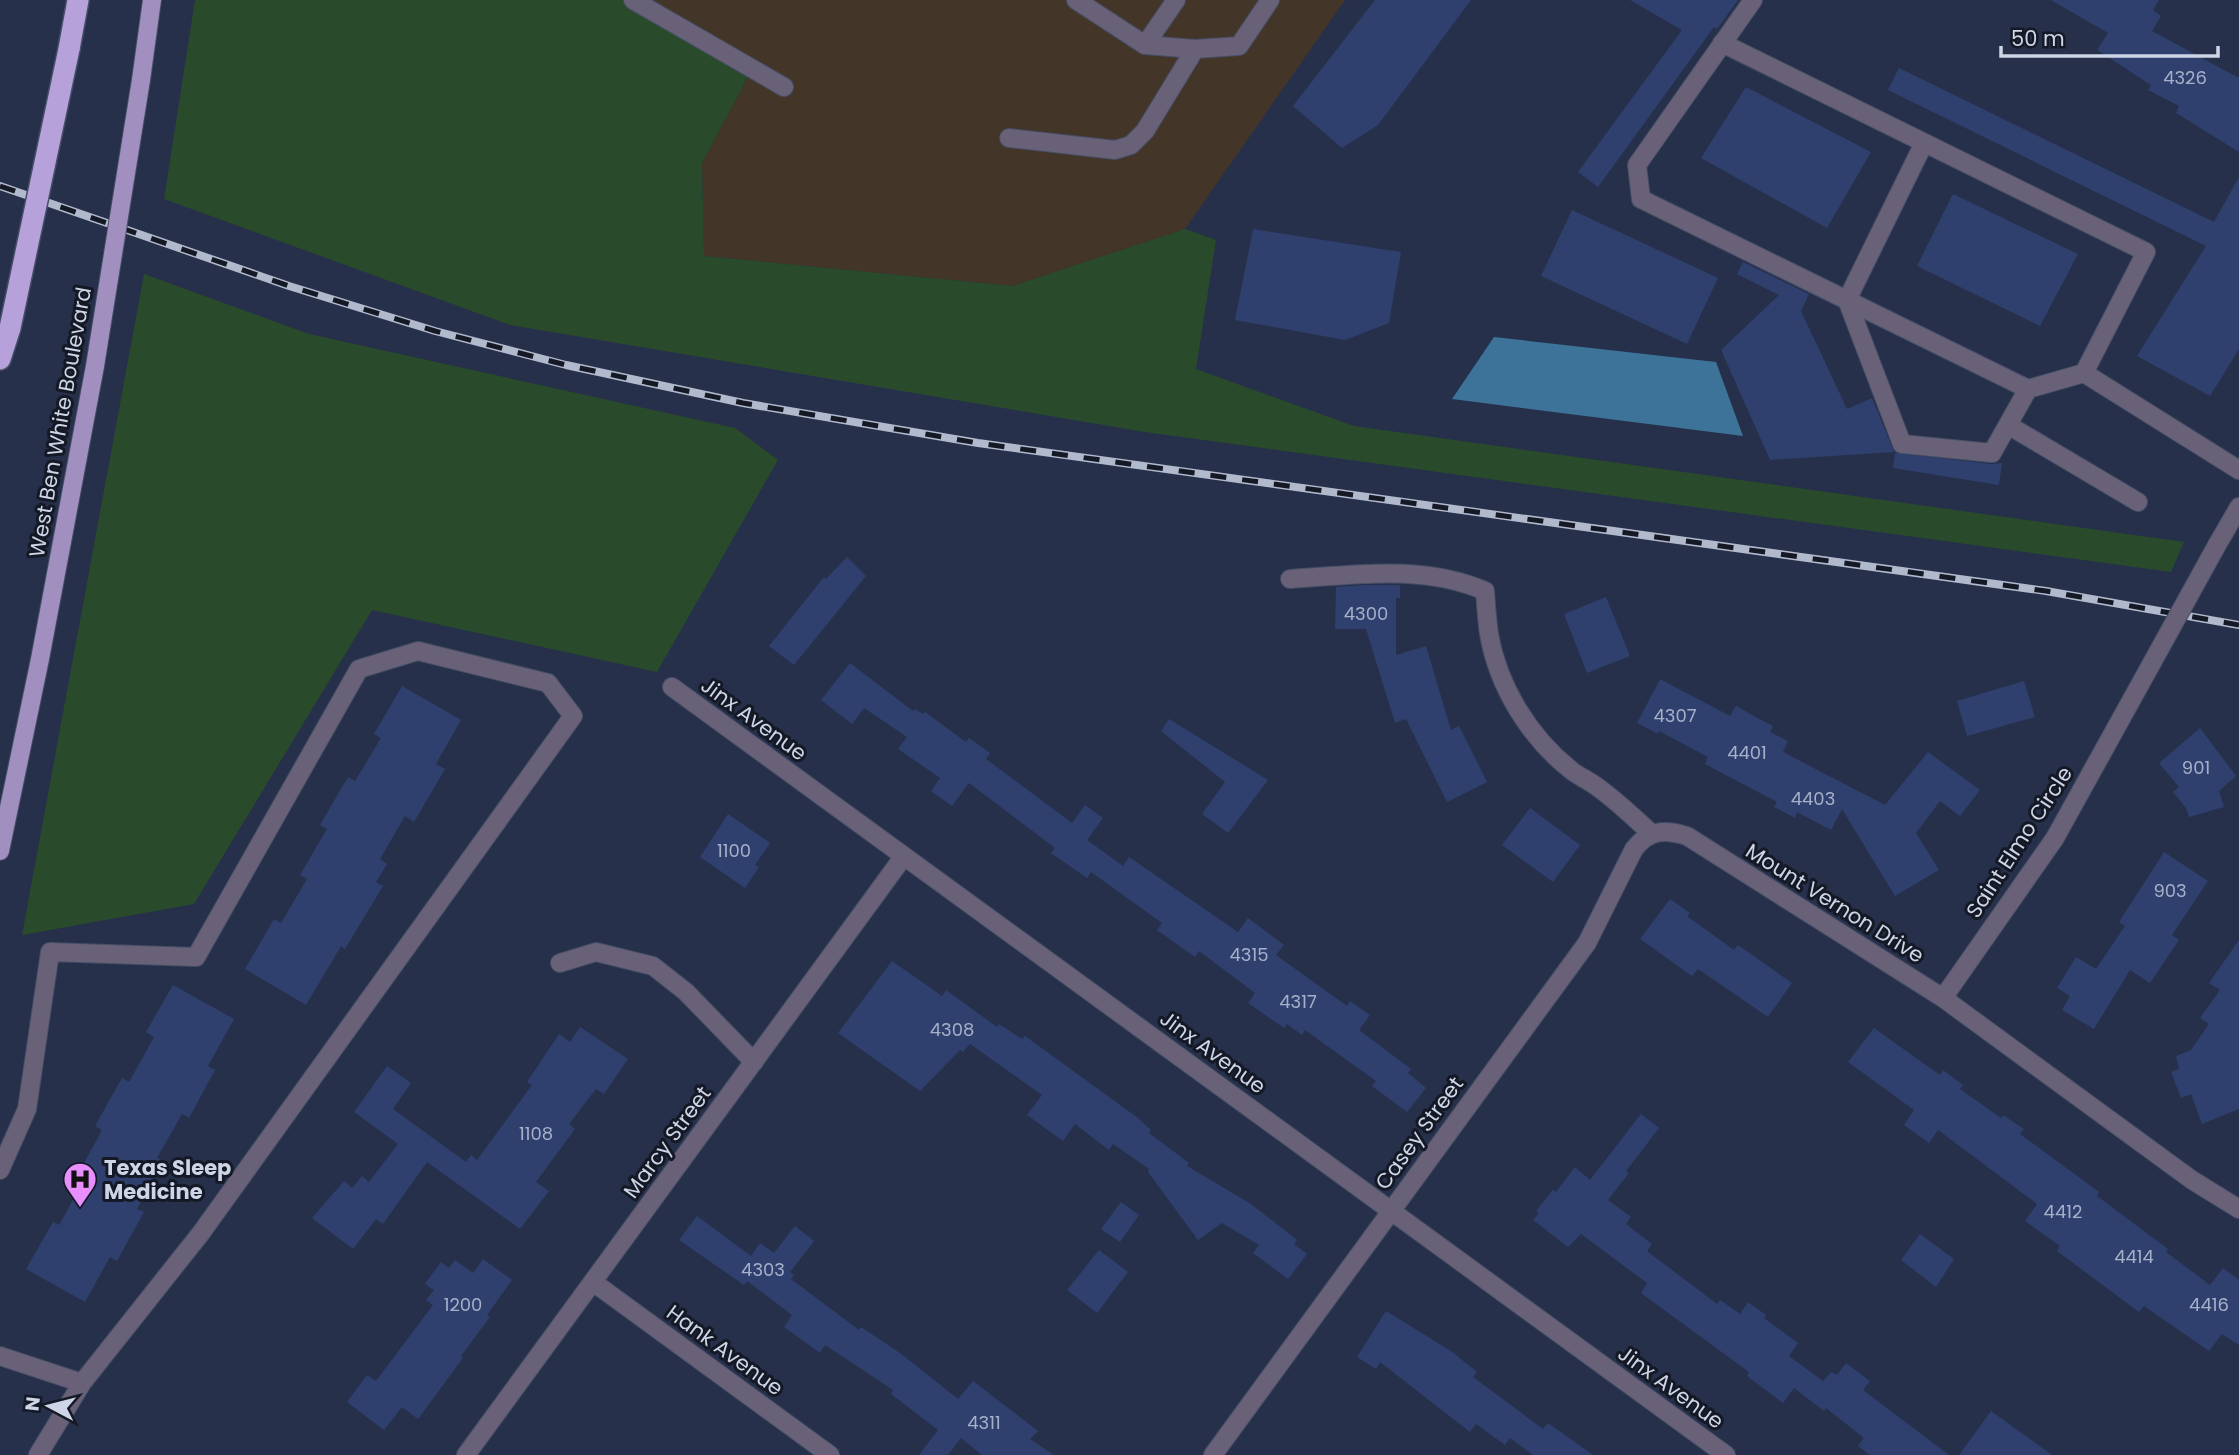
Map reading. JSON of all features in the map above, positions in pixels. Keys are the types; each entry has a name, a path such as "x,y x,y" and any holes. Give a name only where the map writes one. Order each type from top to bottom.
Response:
{"highway":[{"path":"0,359 10,328 78,0"}],"main road":[{"name":"West Ben White Boulevard","path":"0,850 40,659 95,366 152,0"}],"street":[{"path":"633,0 784,87"},
{"path":"1076,0 1145,45 1195,49 1239,46 1270,0"},
{"path":"1145,45 1176,0"},
{"path":"1723,43 2146,252 2084,373 2028,389 1641,199 1637,165 1753,0"},
{"path":"1009,138 1115,150 1130,145 1145,131 1195,49"},
{"path":"1924,143 1847,300 1902,444 1992,453 2028,389"},
{"path":"2084,373 2239,470"},
{"path":"2008,425 2138,502"},
{"name":"Saint Elmo Circle","path":"1943,998 2055,838 2239,507"},
{"path":"1290,579 1394,572 1442,578 1485,591 1489,635 1497,664 1519,712 1551,752 1572,772 1625,808 1651,833"},
{"path":"0,1170 27,1109 50,952 196,957 359,669 418,651 548,683 573,716 201,1233 82,1382 38,1455"},
{"name":"Jinx Avenue","path":"672,687 1726,1455"},
{"name":"Mount Vernon Drive","path":"1651,833 1672,831 1686,836 1943,998 2192,1180 2239,1209"},
{"name":"Casey Street","path":"1213,1455 1587,943 1634,849 1651,833"},
{"name":"Marcy Street","path":"466,1455 904,856"},
{"path":"560,963 596,952 653,966 686,992 754,1062"},
{"name":"Hank Avenue","path":"593,1282 830,1455"},
{"path":"0,1356 82,1382"}],"shaded area":[{"path":"628,0 1345,0 1185,229 1013,286 704,256 702,163 749,75"}],"green space":[{"path":"195,0 628,0 749,75 702,163 704,256 1013,286 1185,229 1216,240 1196,369 1354,426 2184,542 2171,572 1145,432 510,325 164,199"},
{"path":"144,274 309,334 735,428 778,460 657,672 372,610 194,904 22,935"}],"water":[{"path":"1494,337 1716,362 1743,436 1452,399"}],"building":[{"path":"1375,0 1471,0 1378,125 1342,148 1293,106"},
{"path":"1630,0 1738,0 1717,29 1714,27 1598,187 1578,172 1682,30"},
{"path":"2051,0 2159,0 2153,10 2161,16 2152,31 2239,78 2239,152 2176,113 2179,106 2148,90 2151,85 2097,50 2108,33"},
{"path":"1899,68 2214,222 2239,177 2239,349 2210,396 2137,356 2206,246 1888,90"},
{"path":"1746,87 1871,152 1827,228 1701,158"},
{"path":"1953,194 2078,254 2040,326 1917,266"},
{"path":"1572,210 1718,278 1687,344 1541,276"},
{"path":"1253,229 1401,252 1389,323 1345,340 1235,320"},
{"path":"1743,262 1809,294 1801,311 1847,409 1872,398 1894,452 1770,460 1721,350 1779,295 1737,274"},
{"path":"1895,453 2002,463 1999,485 1893,468"},
{"path":"847,557 866,576 794,665 769,646 824,577 826,579"},
{"path":"1400,585 1400,598 1396,598 1396,655 1426,646 1451,730 1459,726 1487,782 1447,802 1406,719 1395,723 1366,629 1335,629 1336,587"},
{"path":"1606,597 1630,656 1587,673 1564,614"},
{"path":"850,663 913,711 915,709 923,714 925,712 966,742 969,738 990,753 986,759 1072,823 1085,805 1103,818 1087,840 1123,866 1129,857 1238,932 1248,918 1284,945 1276,955 1347,1006 1350,1001 1370,1015 1359,1030 1411,1069 1408,1073 1426,1088 1407,1112 1372,1086 1376,1081 1305,1030 1302,1035 1287,1024 1284,1028 1248,1003 1255,993 1199,951 1195,957 1157,930 1162,923 1091,872 1087,878 1051,853 1055,848 969,783 952,806 931,791 940,778 898,749 907,737 864,708 852,724 821,700"},
{"path":"1660,679 1730,716 1736,706 1773,726 1770,732 1788,741 1783,752 1885,805 1928,752 1980,790 1960,816 1940,801 1916,833 1939,870 1895,896 1842,809 1831,830 1797,812 1795,818 1774,807 1777,802 1705,764 1708,757 1659,731 1658,734 1637,723"},
{"path":"2024,681 2035,717 1967,736 1957,701"},
{"path":"402,686 461,720 436,764 445,769 414,822 405,816 380,859 387,864 376,882 383,886 345,949 341,946 306,1005 245,969 274,919 281,923 307,879 300,875 327,829 320,825 348,777 355,781 381,738 374,734"},
{"path":"1169,719 1268,780 1228,833 1202,814 1225,782 1161,731"},
{"path":"2200,728 2236,776 2219,791 2224,807 2189,817 2186,808 2173,792 2179,787 2159,763"},
{"path":"1530,808 1580,845 1553,882 1502,845"},
{"path":"728,814 770,843 755,865 759,867 745,888 700,857"},
{"path":"2164,852 2208,881 2172,935 2179,940 2150,983 2130,970 2094,1029 2062,1010 2070,996 2057,988 2076,957 2096,969 2125,926 2119,922"},
{"path":"1670,899 1690,913 1687,916 1734,950 1738,945 1792,983 1768,1017 1698,969 1692,976 1640,939"},
{"path":"2239,940 2239,1109 2202,1124 2191,1094 2181,1098 2171,1072 2179,1069 2176,1056 2191,1050 2209,1024 2200,1018 2220,990 2209,983"},
{"path":"892,961 942,996 946,990 997,1027 999,1024 1022,1039 1025,1036 1138,1118 1151,1130 1149,1133 1189,1163 1187,1166 1251,1204 1297,1240 1294,1244 1307,1254 1288,1279 1253,1253 1259,1245 1222,1223 1198,1240 1148,1172 1149,1169 1113,1144 1109,1150 1075,1124 1063,1141 1027,1115 1042,1095 970,1044 963,1052 960,1050 920,1091 838,1033"},
{"path":"173,985 234,1019 208,1066 215,1070 189,1118 182,1114 157,1158 163,1161 137,1209 144,1212 117,1261 110,1257 85,1302 26,1269 53,1222 59,1225 84,1180 77,1176 102,1130 95,1126 122,1078 129,1082 154,1037 146,1032"},
{"path":"580,1027 628,1059 604,1094 596,1089 569,1124 575,1129 536,1182 549,1191 520,1229 427,1162 383,1224 376,1219 353,1249 312,1218 344,1181 352,1188 362,1176 369,1182 398,1144 354,1112 387,1066 411,1083 393,1109 466,1162 471,1155 477,1160 532,1085 527,1082 559,1034 570,1042"},
{"path":"1874,1028 1940,1075 1943,1070 1963,1085 1960,1089 2001,1118 2003,1115 2024,1129 2020,1134 2099,1192 2097,1196 2168,1249 2166,1252 2210,1285 2223,1268 2239,1280 2239,1345 2222,1334 2209,1351 2144,1306 2139,1312 2057,1251 2060,1246 2025,1221 2037,1204 1938,1130 1929,1143 1904,1125 1914,1110 1848,1062"},
{"path":"1641,1114 1659,1128 1608,1200 1631,1217 1626,1224 1652,1244 1647,1251 1717,1304 1720,1300 1740,1314 1748,1302 1766,1315 1764,1318 1798,1343 1789,1356 1823,1381 1831,1372 1837,1375 1846,1363 1870,1381 1863,1390 1949,1455 1870,1455 1858,1446 1864,1438 1826,1408 1824,1411 1794,1388 1783,1403 1747,1376 1749,1372 1641,1293 1647,1283 1581,1234 1568,1247 1533,1220 1539,1213 1536,1211 1553,1190 1556,1192 1575,1167 1590,1180"},
{"path":"1121,1202 1139,1215 1120,1242 1101,1229"},
{"path":"697,1216 751,1256 760,1243 774,1253 795,1226 814,1241 790,1272 794,1275 791,1279 859,1330 861,1327 900,1353 958,1399 973,1381 1038,1431 1030,1439 1054,1455 982,1455 961,1438 948,1455 919,1455 938,1430 891,1394 893,1390 825,1345 820,1353 784,1327 792,1315 747,1281 744,1285 679,1240"},
{"path":"1920,1234 1954,1259 1936,1287 1901,1260"},
{"path":"1099,1250 1128,1272 1097,1313 1067,1290"},
{"path":"483,1259 512,1280 487,1315 490,1317 461,1356 463,1358 418,1419 402,1407 384,1430 347,1402 367,1375 376,1381 433,1305 426,1300 434,1290 425,1284 441,1262 449,1268 455,1260 473,1273"},
{"path":"1386,1311 1451,1351 1477,1372 1473,1377 1543,1429 1548,1423 1593,1455 1533,1455 1510,1438 1505,1445 1476,1424 1470,1432 1380,1362 1376,1369 1357,1357"},
{"path":"1991,1411 2052,1455 1959,1455"}],"railway":[{"path":"0,186 289,286 435,331 566,365 743,403 978,443 2046,591 2239,625"}],"place":[{"name":"Texas Sleep Medicine","path":"80,1209"}]}
